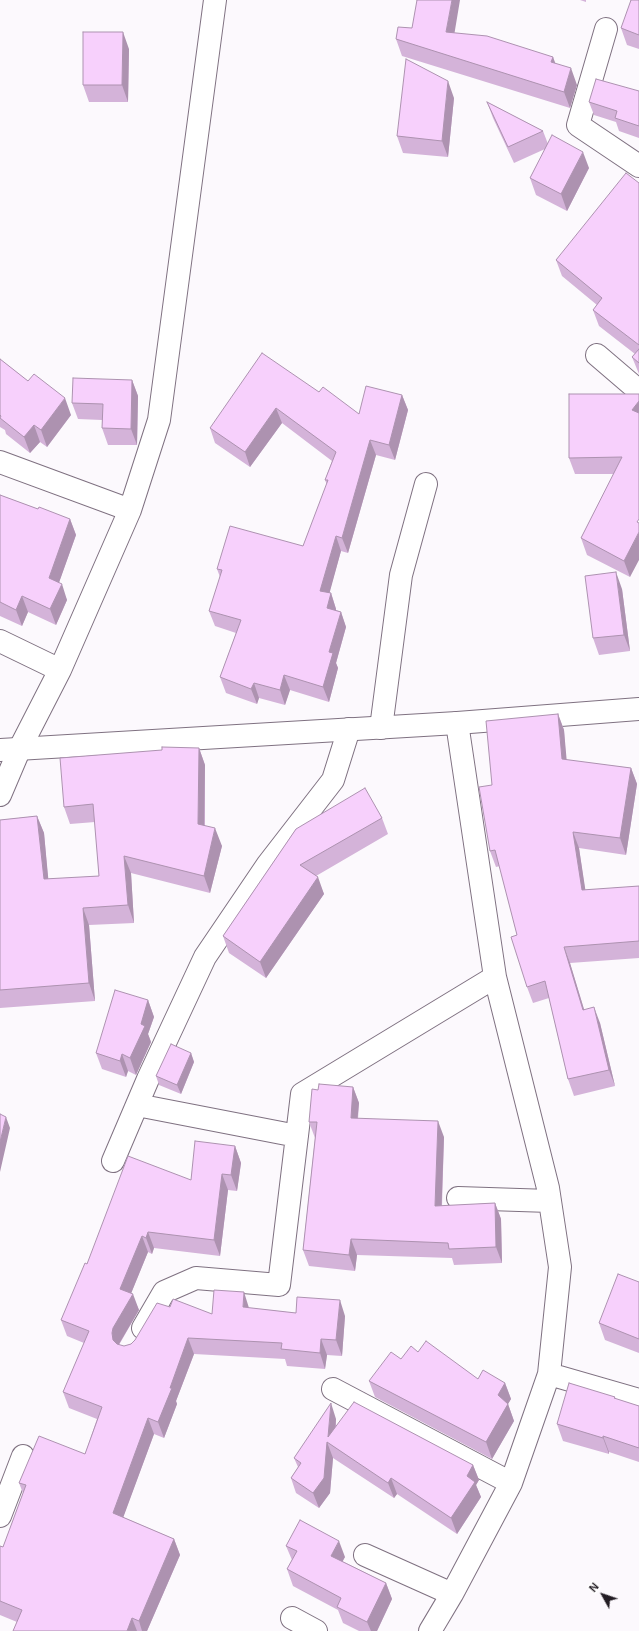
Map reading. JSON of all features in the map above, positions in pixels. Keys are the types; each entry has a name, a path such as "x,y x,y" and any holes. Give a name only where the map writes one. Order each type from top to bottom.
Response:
{"street":[{"path":"0,795 10,749 60,670 130,510 159,420 215,0"},
{"path":"606,29 578,125 639,166"},
{"path":"597,355 639,391"},
{"path":"0,462 130,510"},
{"path":"381,728 401,575 426,484"},
{"path":"0,641 60,670"},
{"path":"10,749 381,728 639,709"},
{"path":"430,1631 452,1594 511,1483 549,1374 560,1267 548,1188 495,977 457,723"},
{"path":"113,1161 205,957 268,864 332,780 349,729"},
{"path":"134,1343 164,1292 196,1278 279,1285 302,1094 495,977"},
{"path":"137,1105 297,1136"},
{"path":"458,1198 550,1201"},
{"path":"549,1374 639,1400"},
{"path":"333,1389 511,1483"},
{"path":"0,1516 23,1456"},
{"path":"365,1555 452,1594"},
{"path":"292,1618 316,1631"}],"building":[{"path":"417,0 452,0 446,32 487,36 553,57 551,62 571,68 564,92 396,39 398,27 412,28"},
{"path":"631,0 639,0 639,35 621,28"},
{"path":"83,32 123,32 122,85 83,85"},
{"path":"406,59 448,81 442,141 397,136"},
{"path":"596,79 639,91 639,126 615,118 617,111 589,102"},
{"path":"487,102 543,131 508,147"},
{"path":"552,135 583,152 561,194 530,178"},
{"path":"626,173 639,183 639,345 593,310 602,298 556,260"},
{"path":"639,349 639,363 632,357"},
{"path":"262,353 319,392 323,387 359,414 366,386 402,395 389,445 370,440 342,538 336,536 320,591 331,593 327,608 341,612 329,652 333,653 323,687 284,675 280,690 254,683 251,689 220,677 241,620 209,611 222,570 217,569 230,526 303,546 328,480 325,480 336,452 276,408 245,452 210,428"},
{"path":"0,359 28,381 34,374 65,398 41,430 34,425 24,437 0,418"},
{"path":"73,378 132,380 131,429 102,428 103,404 72,403"},
{"path":"569,394 639,394 639,401 632,410 639,413 639,519 637,522 639,523 639,532 624,561 581,538 622,457 569,458"},
{"path":"0,495 38,509 39,507 70,519 49,578 62,584 50,609 22,596 16,610 0,602"},
{"path":"616,572 624,635 593,638 585,576"},
{"path":"558,714 562,759 631,768 620,838 573,832 582,890 639,886 639,941 564,947 583,1010 594,1007 609,1070 568,1079 545,981 527,987 511,937 517,935 495,850 490,851 479,787 492,785 486,721"},
{"path":"162,747 199,748 198,824 215,828 204,876 124,856 128,905 83,908 89,983 0,990 0,820 37,816 44,879 99,876 93,804 64,807 60,758 162,750"},
{"path":"365,788 382,818 300,865 318,877 260,962 223,936 296,829"},
{"path":"115,990 148,1000 141,1024 145,1026 130,1058 122,1054 120,1061 96,1053"},
{"path":"171,1044 191,1053 177,1085 156,1076"},
{"path":"319,1084 353,1087 351,1118 438,1121 435,1206 495,1203 496,1247 449,1249 448,1243 351,1239 349,1255 303,1250 317,1122 309,1122 312,1089 318,1090"},
{"path":"0,1114 6,1117 0,1142"},
{"path":"195,1141 235,1146 231,1175 222,1174 214,1240 148,1232 146,1238 142,1236 120,1289 133,1294 113,1328 113,1340 117,1344 124,1346 131,1344 135,1340 157,1303 170,1307 173,1299 212,1314 214,1290 244,1292 243,1307 296,1313 297,1297 340,1300 336,1340 321,1339 320,1353 281,1349 282,1343 188,1338 170,1388 172,1388 158,1422 148,1418 113,1513 174,1539 139,1621 132,1618 127,1631 13,1631 22,1610 0,1601 0,1546 3,1547 26,1485 19,1483 39,1436 85,1454 102,1407 63,1392 89,1331 61,1320 85,1263 87,1264 128,1156 191,1180"},
{"path":"618,1274 639,1282 639,1339 599,1323"},
{"path":"426,1341 478,1379 483,1370 505,1383 498,1395 508,1404 486,1442 369,1381 391,1352 401,1359 411,1346 418,1352"},
{"path":"569,1383 639,1406 639,1448 603,1436 603,1438 557,1424"},
{"path":"354,1402 473,1465 467,1476 475,1482 451,1518 391,1478 388,1483 327,1442 324,1478 313,1493 291,1478 301,1463 294,1458 331,1403 328,1437"},
{"path":"300,1520 339,1541 331,1556 386,1583 367,1622 337,1607 341,1598 287,1569 297,1551 286,1546"}]}
